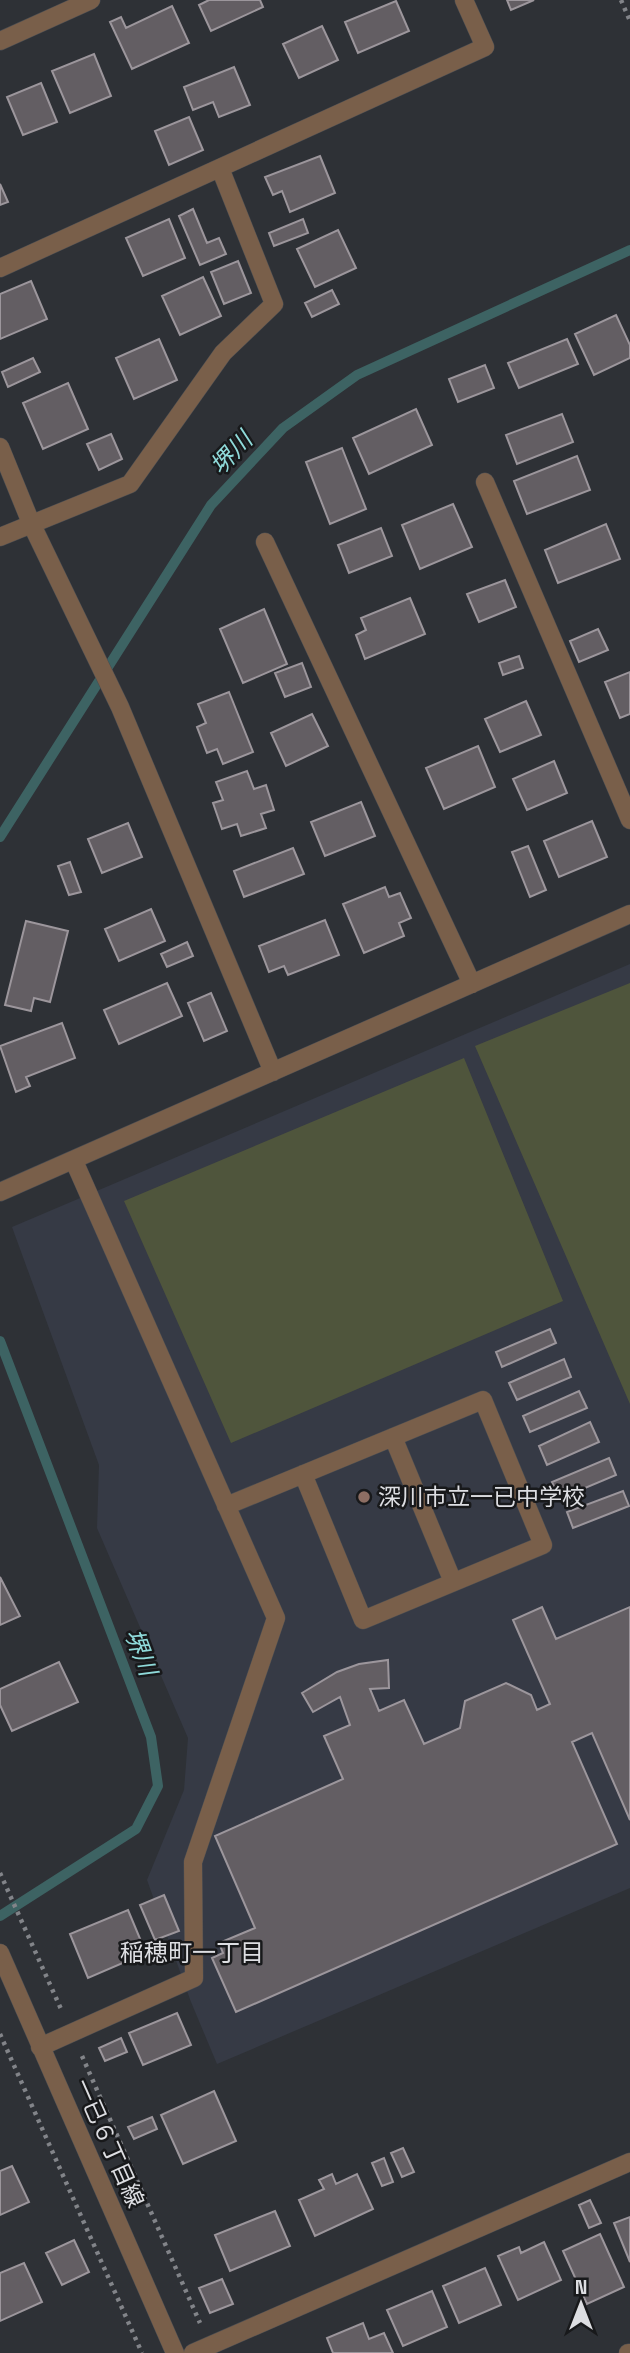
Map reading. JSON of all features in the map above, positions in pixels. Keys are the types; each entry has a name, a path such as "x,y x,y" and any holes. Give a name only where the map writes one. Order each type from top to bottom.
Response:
{"street":[{"path":"0,41 91,0"},
{"path":"0,268 485,47 464,0"},
{"path":"0,537 130,484 223,353 274,304 220,168"},
{"path":"0,447 31,523 120,707 273,1072"},
{"path":"485,482 630,820"},
{"path":"265,542 472,984"},
{"path":"0,1192 630,914"},
{"path":"40,2047 194,1978 193,1861 276,1619 74,1161"},
{"path":"226,1506 303,1474 393,1437 482,1400 543,1545 363,1620 303,1474"},
{"path":"393,1437 453,1582"},
{"name":"一已６丁目線","path":"0,1953 175,2353"},
{"path":"193,2353 630,2162"}],"path":[{"path":"621,0 630,21"},
{"path":"0,1872 210,2345"},
{"path":"0,2034 142,2353"}],"shaded area":[{"name":"深川市立一已中学校","path":"630,964 630,1888 217,2064 191,2002 147,1880 184,1790 188,1738 97,1528 99,1465 12,1227"}],"green space":[{"path":"630,983 630,1404 475,1046"},
{"path":"464,1058 563,1301 231,1443 124,1201"}],"building":[{"path":"209,0 260,0 263,7 211,31 199,5"},
{"path":"507,0 534,0 511,10"},
{"path":"396,1 409,31 358,53 345,22"},
{"path":"172,6 189,43 132,69 110,22 121,17 126,28"},
{"path":"322,26 338,60 299,78 283,44"},
{"path":"94,54 111,96 70,113 52,71"},
{"path":"234,67 250,105 219,117 213,102 193,110 184,87"},
{"path":"41,83 57,122 23,135 7,97"},
{"path":"189,117 203,150 169,165 155,131"},
{"path":"320,156 335,193 290,212 282,191 273,195 265,177"},
{"path":"0,184 8,202 0,205"},
{"path":"193,209 207,243 219,238 226,254 200,265 179,216"},
{"path":"169,219 185,258 143,276 126,238"},
{"path":"303,219 308,233 274,246 269,233"},
{"path":"338,230 356,268 315,287 297,249"},
{"path":"238,261 251,293 224,304 211,272"},
{"path":"203,277 221,316 180,335 162,296"},
{"path":"31,281 47,319 0,339 0,294"},
{"path":"332,290 339,304 312,317 305,303"},
{"path":"616,315 630,345 630,358 594,375 575,334"},
{"path":"159,339 177,380 134,399 116,358"},
{"path":"567,339 578,364 519,388 508,363"},
{"path":"33,358 40,372 8,387 2,372"},
{"path":"485,365 494,388 458,402 449,379"},
{"path":"68,383 88,429 43,449 23,403"},
{"path":"416,409 432,445 369,474 353,438"},
{"path":"562,414 573,442 517,464 506,435"},
{"path":"111,434 122,459 99,470 87,444"},
{"path":"342,448 366,509 330,524 306,462"},
{"path":"577,456 590,490 527,514 514,481"},
{"path":"453,504 472,547 420,569 402,525"},
{"path":"606,524 620,559 558,583 545,550"},
{"path":"381,528 392,556 349,573 338,545"},
{"path":"505,580 516,607 479,622 467,594"},
{"path":"410,598 425,634 365,659 356,635 366,630 361,618"},
{"path":"264,609 287,664 243,683 220,629"},
{"path":"598,629 608,650 579,662 570,641"},
{"path":"519,656 523,668 503,675 499,663"},
{"path":"302,663 311,687 285,697 275,673"},
{"path":"630,672 630,714 620,718 605,682"},
{"path":"229,692 253,752 223,764 217,749 207,753 197,727 206,723 198,704"},
{"path":"526,701 541,735 500,752 485,719"},
{"path":"312,714 328,746 286,766 271,733"},
{"path":"478,746 495,787 444,809 426,768"},
{"path":"554,761 567,793 527,810 513,779"},
{"path":"247,771 254,789 266,785 274,810 261,814 266,828 241,836 237,824 222,829 213,803 223,800 216,782"},
{"path":"361,802 375,836 325,856 311,822"},
{"path":"592,821 607,857 559,877 544,841"},
{"path":"128,823 142,857 102,873 88,839"},
{"path":"528,846 546,890 530,897 512,852"},
{"path":"293,848 304,874 244,897 234,871"},
{"path":"70,862 81,892 69,895 58,866"},
{"path":"385,887 389,897 400,893 411,918 399,923 404,936 364,953 343,904"},
{"path":"151,909 165,941 119,961 105,929"},
{"path":"325,920 339,955 288,975 284,966 269,972 259,946"},
{"path":"26,921 68,931 50,1002 34,998 31,1011 5,1005"},
{"path":"187,942 193,956 167,967 161,954"},
{"path":"167,983 182,1016 119,1044 104,1010"},
{"path":"211,993 227,1031 204,1041 188,1003"},
{"path":"62,1023 75,1058 26,1077 30,1086 16,1092 0,1046"},
{"path":"550,1329 556,1343 502,1367 496,1352"},
{"path":"564,1359 571,1377 517,1400 509,1383"},
{"path":"579,1391 587,1408 530,1432 523,1416"},
{"path":"590,1422 599,1442 547,1465 539,1446"},
{"path":"609,1458 616,1475 559,1499 552,1482"},
{"path":"623,1491 629,1506 573,1528 567,1512"},
{"path":"0,1577 20,1616 0,1625"},
{"path":"542,1607 556,1639 630,1607 630,1820 592,1733 572,1742 617,1844 236,2012 212,1958 223,1953 219,1943 255,1928 215,1836 343,1779 324,1736 350,1725 340,1697 313,1712 302,1693 337,1672 359,1664 388,1660 389,1688 370,1689 379,1711 404,1700 424,1744 460,1728 465,1701 506,1683 531,1695 537,1710 550,1704 513,1620"},
{"path":"59,1662 78,1702 12,1731 0,1705 0,1689"},
{"path":"164,1895 179,1931 155,1940 140,1905"},
{"path":"128,1910 146,1953 88,1978 70,1934"},
{"path":"177,2013 191,2045 143,2065 129,2033"},
{"path":"121,2038 127,2052 105,2061 99,2048"},
{"path":"214,2091 236,2141 183,2164 161,2115"},
{"path":"152,2117 157,2129 134,2139 128,2127"},
{"path":"403,2148 414,2172 402,2177 391,2153"},
{"path":"384,2158 393,2182 382,2186 372,2163"},
{"path":"12,2166 29,2202 0,2215 0,2171"},
{"path":"332,2174 336,2184 357,2174 373,2209 315,2236 299,2200 324,2189 319,2180"},
{"path":"590,2200 601,2223 589,2228 579,2205"},
{"path":"275,2211 290,2246 230,2271 215,2235"},
{"path":"630,2217 630,2262 614,2223"},
{"path":"600,2234 624,2287 587,2304 563,2251"},
{"path":"74,2240 89,2272 62,2285 46,2253"},
{"path":"544,2242 561,2280 518,2300 498,2256 519,2247 521,2253"},
{"path":"24,2263 42,2302 0,2321 0,2273"},
{"path":"485,2268 501,2305 459,2323 443,2286"},
{"path":"222,2279 233,2304 210,2313 199,2288"},
{"path":"432,2291 447,2327 403,2346 387,2310"},
{"path":"363,2323 369,2339 384,2333 393,2353 333,2353 327,2338"}],"waterway":[{"name":"堺川","path":"0,837 211,505 283,428 357,375 630,250"},
{"name":"堺川","path":"0,1341 151,1737 158,1786 136,1829 0,1916"}],"place":[{"name":"深川市立一已中学校","path":"364,1497"}],"district":[{"name":"稲穂町一丁目","path":"192,1952"}]}
